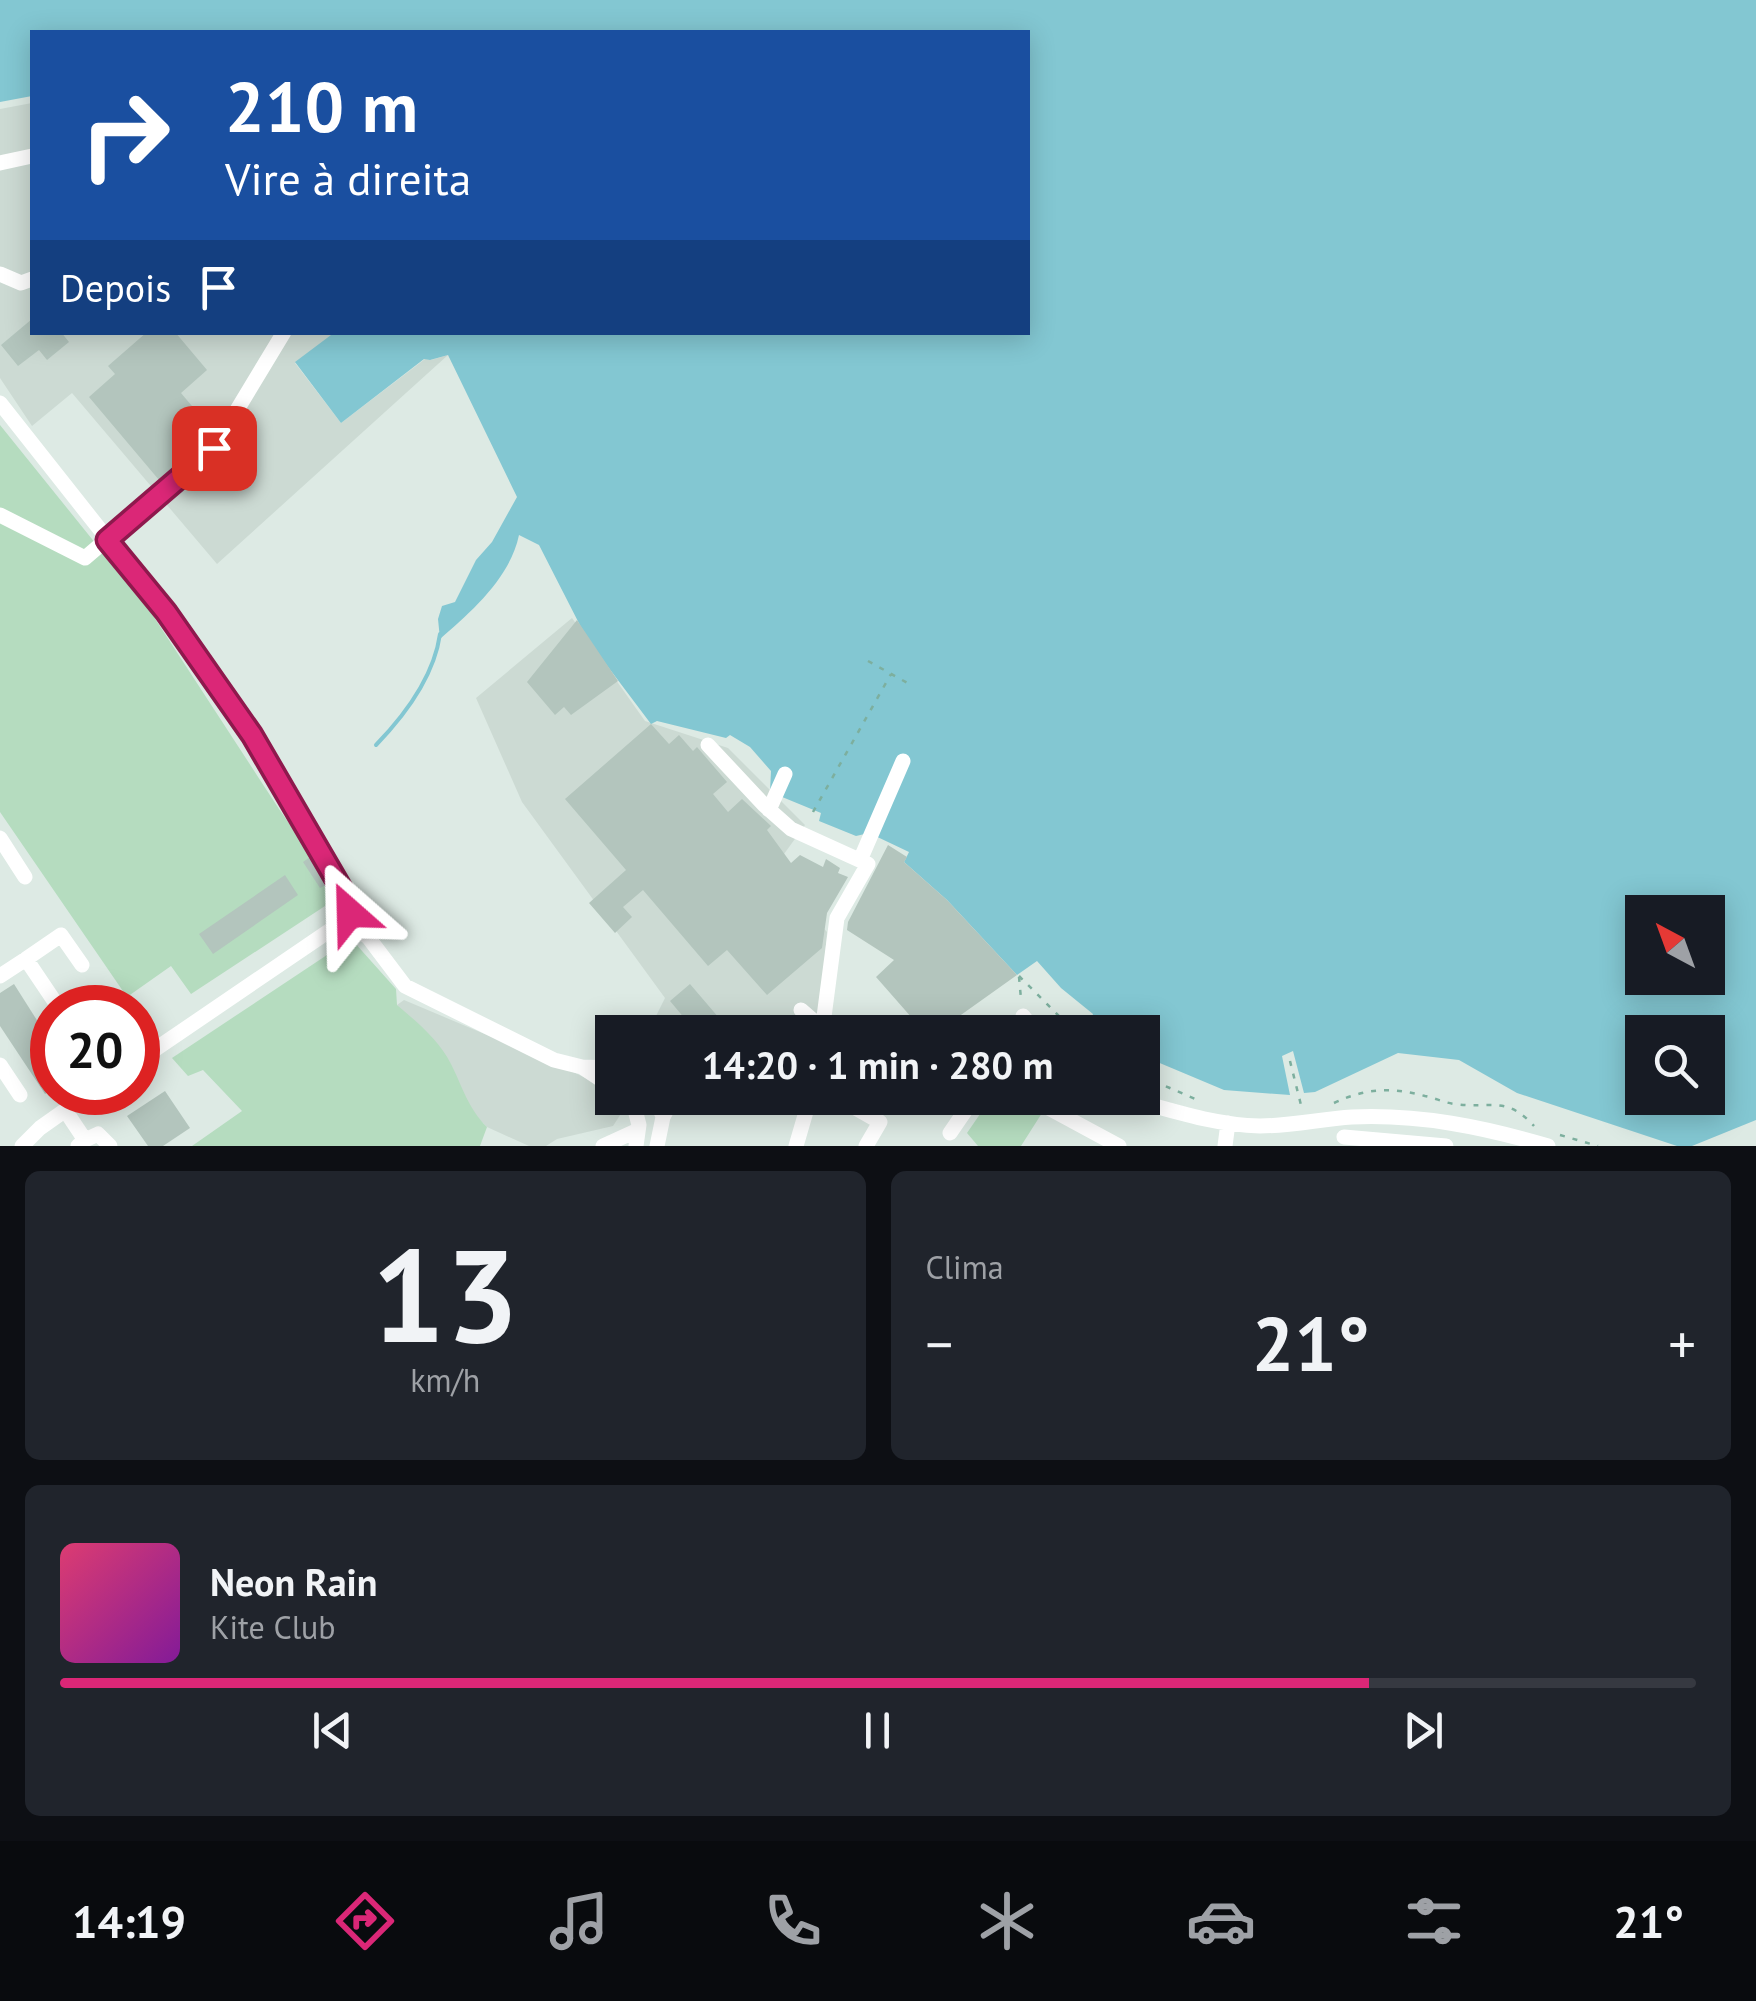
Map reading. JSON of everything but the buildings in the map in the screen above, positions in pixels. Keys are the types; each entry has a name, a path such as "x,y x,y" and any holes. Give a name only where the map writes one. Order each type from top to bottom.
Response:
{"street":[{"path":"0,163 30,156"},
{"path":"0,274 21,283 30,280"},
{"path":"0,514 85,558 214,448 282,335"},
{"path":"0,403 166,612 252,735 345,895 351,925 368,937 405,986 554,1060 595,1068"},
{"path":"708,746 789,827 868,864 837,918 828,1015"},
{"path":"860,858 903,762"},
{"path":"769,810 785,774"},
{"path":"0,838 25,877"},
{"path":"160,1046 329,932 351,925"},
{"path":"0,976 62,935 82,965"},
{"path":"26,959 44,985"},
{"path":"802,1010 808,1015"},
{"path":"0,1065 20,1095"},
{"path":"582,1068 595,1077"},
{"path":"1160,1106 1228,1123 1282,1125 1352,1118 1438,1120 1548,1146"},
{"path":"22,1146 59,1115"},
{"path":"67,1115 81,1143 98,1134 110,1146"},
{"path":"796,1146 805,1115"},
{"path":"866,1146 880,1122 868,1115"},
{"path":"950,1134 963,1115"},
{"path":"1062,1115 1119,1146"},
{"path":"657,1146 663,1117"},
{"path":"1352,1118 1343,1142 1446,1146"},
{"path":"1225,1146 1228,1123"},
{"path":"603,1146 637,1138"}],"path":[{"path":"868,662 910,685"},
{"path":"813,812 891,674"},
{"path":"1023,1015 1019,976 1058,1015"},
{"path":"1290,1061 1302,1111"}],"shaded area":[{"path":"30,103 30,335 332,335 295,363 341,423 425,359 448,355 217,564 72,393 32,426 0,378 0,109"},
{"path":"572,618 645,721 728,748 805,825 771,872 827,932 820,1015 656,1015 665,998 522,802 476,698"},
{"path":"404,1000 595,1083 595,1115 620,1115 613,1126 557,1139 546,1146 529,1146 487,1127 472,1112 462,1091 397,1005"}],"green space":[{"path":"0,425 150,611 334,892 325,906 191,994 171,966 144,985 119,985 0,812"},
{"path":"342,935 354,942 396,989 397,1005 446,1055 470,1105 487,1127 480,1146 192,1146 242,1111 203,1070 188,1076 172,1058 336,949 329,939"},
{"path":"979,1115 1041,1115 1021,1146 978,1146 967,1133"}],"water":[{"path":"0,0 1756,0 1756,1120 1692,1146 1677,1146 1517,1093 1459,1060 1398,1053 1315,1092 1304,1093 1293,1051 1282,1056 1290,1095 1224,1090 1160,1063 1160,1015 1093,1015 1037,961 1017,975 947,900 904,862 909,852 869,833 856,836 819,821 821,813 770,792 771,771 750,747 730,735 726,738 657,721 651,724 587,639 539,545 519,535 498,579 440,639 438,619 442,606 455,602 476,560 492,542 517,497 448,355 424,359 341,423 295,362 331,335 1030,335 1030,30 30,30 30,96 0,102"}],"waterway":[{"path":"376,745 417,694 432,665 440,634"}],"route":[{"path":"214,448 107,540 166,612 252,735 345,895 350,913"}]}
